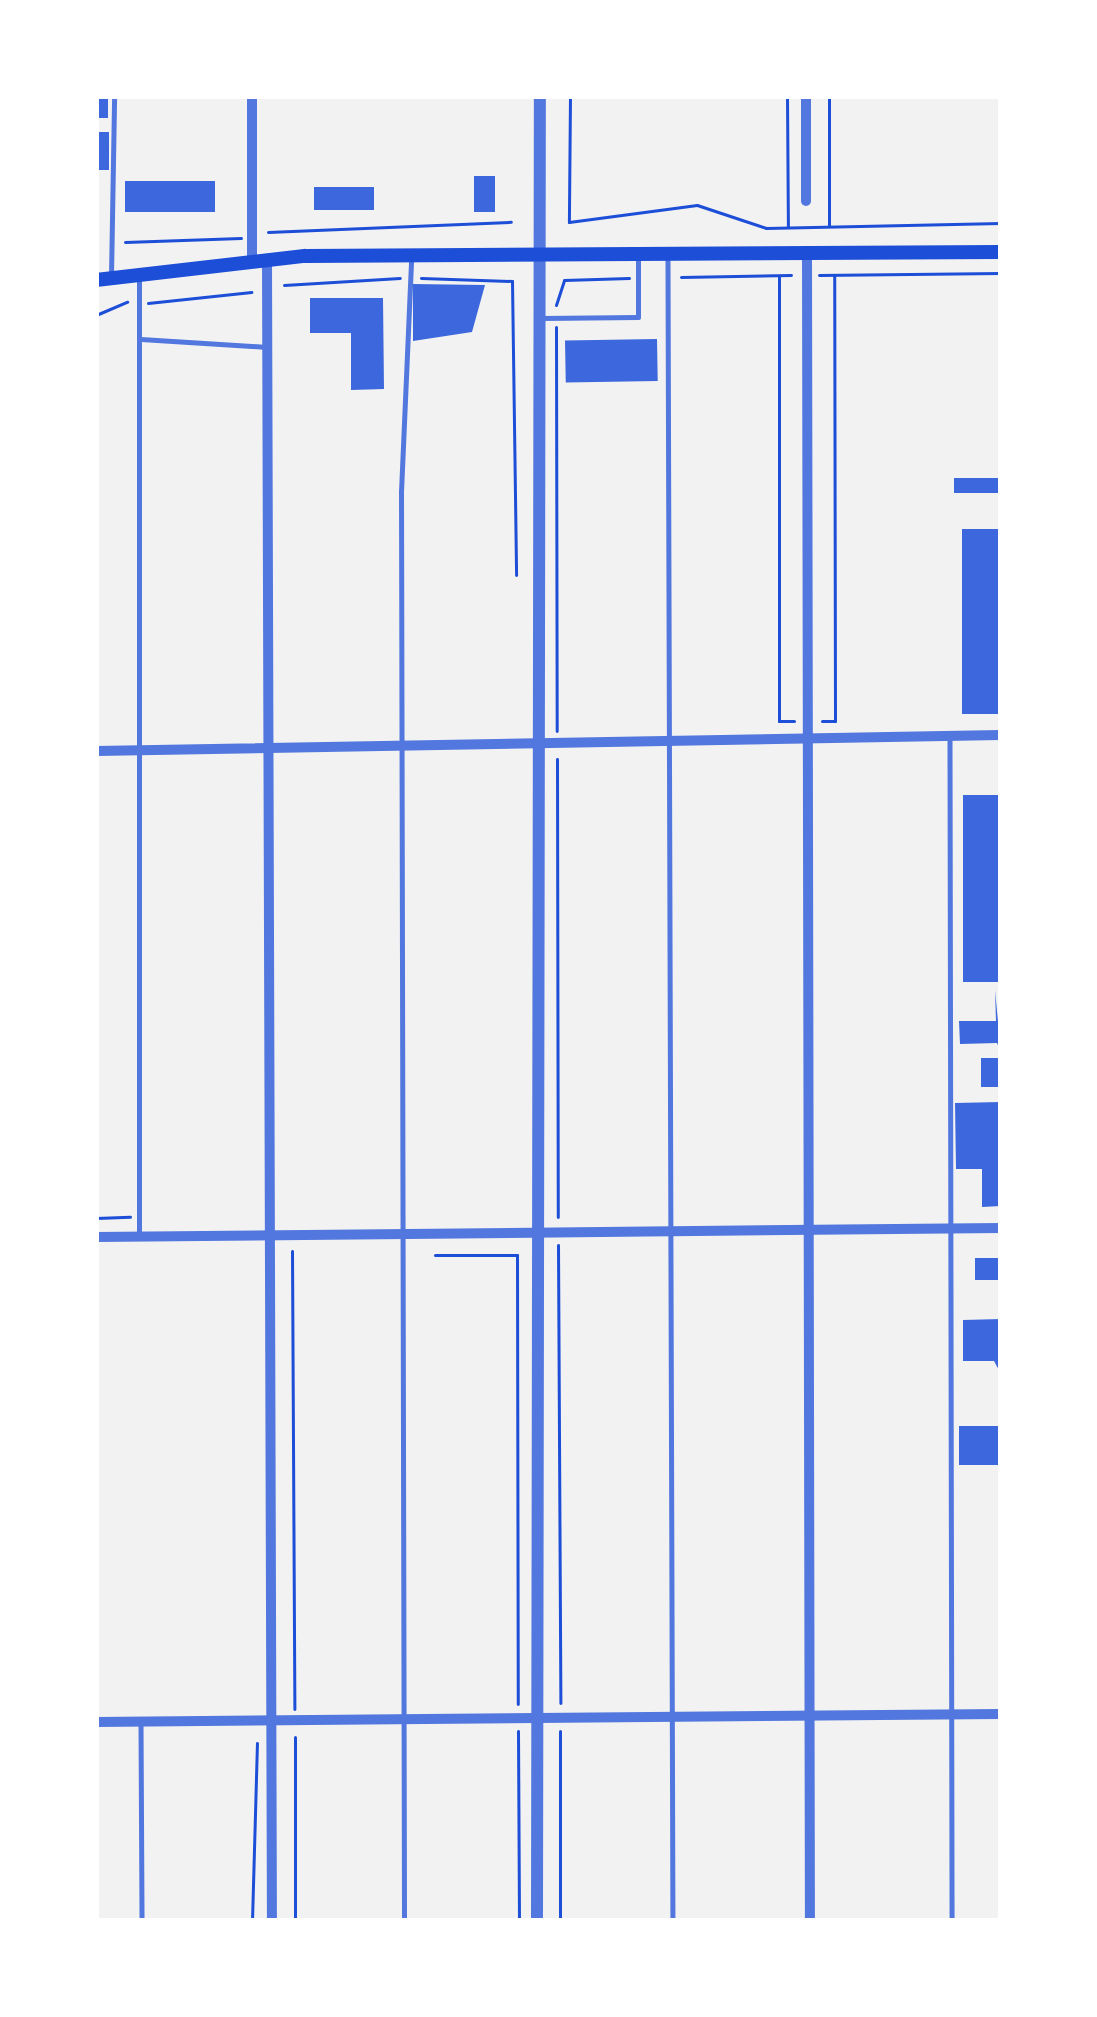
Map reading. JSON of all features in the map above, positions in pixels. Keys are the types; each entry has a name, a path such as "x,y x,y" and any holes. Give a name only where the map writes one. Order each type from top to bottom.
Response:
{"main road":[{"path":"104,279 260,260 412,254 1001,252"}],"street":[{"path":"252,96 252,236 267,288 272,1921"},
{"path":"537,1921 536,252 540,96"},
{"path":"806,96 806,201"},
{"path":"807,253 810,1921"},
{"path":"96,751 1001,735"},
{"path":"96,1237 1001,1228"},
{"path":"96,1722 1001,1714"}],"lane":[{"path":"104,279 112,242 114,96"},
{"path":"404,1921 401,747 412,254"},
{"path":"536,318 638,317 638,254"},
{"path":"668,254 673,1921"},
{"path":"139,277 139,1236"},
{"path":"140,339 267,347"},
{"path":"950,736 952,1921"},
{"path":"141,1722 142,1921"}],"path":[{"path":"570,96 569,222 698,205 788,227 1001,223"},
{"path":"788,96 788,227"},
{"path":"829,96 830,226"},
{"path":"112,242 511,222"},
{"path":"668,277 1001,273"},
{"path":"96,314 140,303 179,307 267,288 409,278 512,281 516,575"},
{"path":"560,1921 556,318 564,280 638,278"},
{"path":"96,1217 139,1217"},
{"path":"292,1250 296,1921"},
{"path":"434,1256 518,1255 519,1921"},
{"path":"253,1921 252,1744 295,1742"}],"building":[{"path":"96,96 108,96 108,118 96,118"},
{"path":"96,132 109,132 109,170 96,170"},
{"path":"474,176 495,176 495,212 474,212"},
{"path":"125,181 215,181 215,212 125,212"},
{"path":"314,187 374,187 374,210 314,210"},
{"path":"413,284 485,285 472,332 413,341"},
{"path":"310,298 383,298 384,389 351,390 351,333 310,333"},
{"path":"657,339 658,381 566,383 565,341"},
{"path":"954,478 1001,478 1001,493 954,493"},
{"path":"962,529 1001,529 1001,714 962,714"},
{"path":"963,795 1001,795 1001,982 963,982"},
{"path":"995,990 1001,1053 997,1043 960,1044 959,1021 996,1021"},
{"path":"981,1058 1001,1058 1001,1087 981,1087"},
{"path":"1001,1102 1001,1206 982,1207 982,1169 956,1169 955,1103"},
{"path":"975,1258 1001,1258 1001,1280 975,1280"},
{"path":"1001,1319 1001,1374 994,1361 963,1361 963,1320"},
{"path":"959,1426 1001,1426 1001,1465 959,1465"}]}
